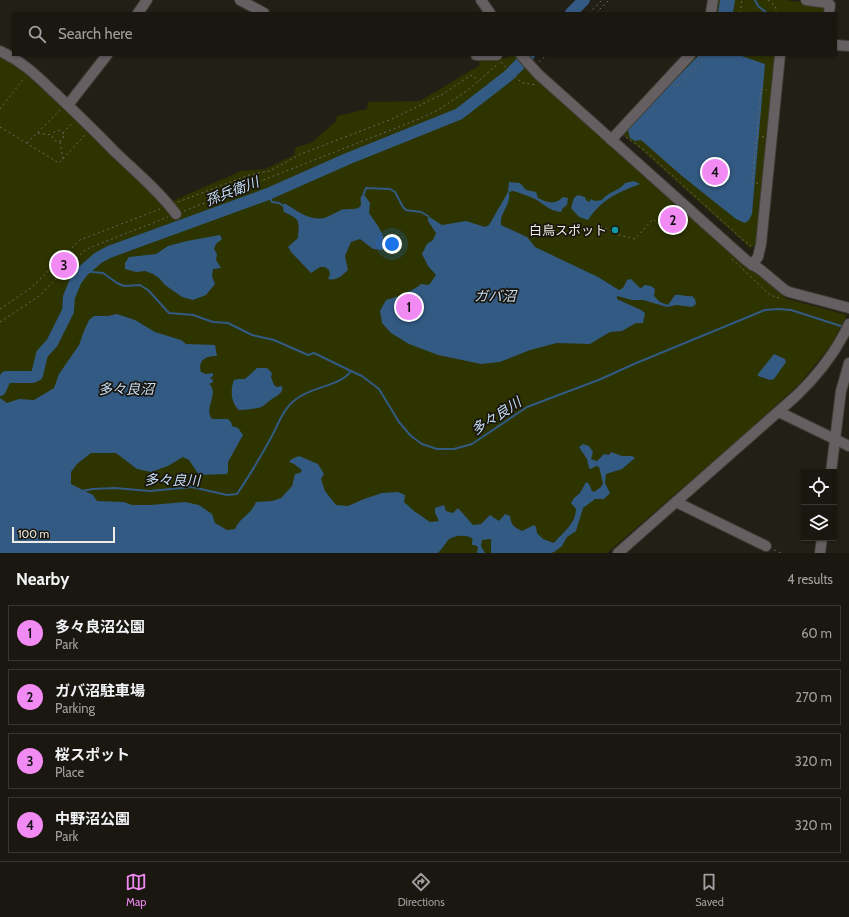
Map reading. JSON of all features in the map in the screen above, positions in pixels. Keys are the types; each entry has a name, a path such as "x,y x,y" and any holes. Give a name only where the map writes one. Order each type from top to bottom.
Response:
{"street":[{"path":"139,12 146,0"},
{"path":"240,0 262,12"},
{"path":"481,0 489,12"},
{"path":"711,12 713,0"},
{"path":"806,0 828,3 830,5 829,12"},
{"path":"837,45 849,46"},
{"path":"0,51 16,58 31,70 66,109 170,205 176,214"},
{"path":"66,109 106,56"},
{"path":"481,56 500,60"},
{"path":"522,56 531,67 611,140 752,265 761,270 785,290 849,308"},
{"path":"611,140 695,56"},
{"path":"752,265 758,257 761,244 780,56"},
{"path":"618,553 779,412 810,382 844,341 849,324"},
{"path":"831,469 841,392 849,363"},
{"path":"779,412 849,446"},
{"path":"676,502 766,546"},
{"path":"820,553 822,541"}],"path":[{"path":"590,12 602,0"},
{"path":"597,12 609,0"},
{"path":"740,12 742,0"},
{"path":"768,0 776,8 776,12"},
{"path":"672,84 676,87 702,60 695,56"},
{"path":"531,67 544,57"},
{"path":"0,322 38,297 88,248 419,120 438,110 468,90 498,66 500,60 517,79"},
{"path":"0,109 31,70"},
{"path":"0,309 31,288 80,240 249,175 270,171 301,154 417,108 443,94 471,75 480,81"},
{"path":"760,183 752,183 761,89 770,90"},
{"path":"27,144 60,110 66,109"},
{"path":"62,133 73,122"},
{"path":"0,127 60,163 86,134"},
{"path":"38,133 53,135 57,131 62,133"},
{"path":"60,142 64,138 62,133"},
{"path":"53,135 55,141 60,142"},
{"path":"623,135 643,149 750,246 754,244"},
{"path":"757,136 764,137"},
{"path":"60,142 63,160"},
{"path":"270,171 273,177"},
{"path":"596,224 620,235 635,239 653,219 666,230"}],"green space":[{"path":"718,0 785,0 824,5 827,12 717,12"},
{"path":"0,54 16,62 101,143 163,205 241,171 265,169 294,155 296,147 311,143 336,121 337,116 367,109 368,102 420,101 480,65 478,58 494,60 510,56 518,56 720,242 787,299 847,315 831,345 801,382 746,433 607,553 0,553"},
{"path":"697,56 776,56 759,244 750,248 636,145 621,134"}],"water":[{"path":"720,0 735,0 733,12 718,12"},
{"path":"698,56 742,56 765,64 752,214 749,220 745,223 736,219 682,176 641,140 635,141 630,138 628,130 631,124"},
{"path":"634,181 640,184 624,190 605,202 588,220 579,217 571,208 574,198 578,195 585,197 589,202 591,199 595,201 602,200 625,183"},
{"name":"ガバ沼","path":"509,182 520,183 526,190 536,192 538,198 548,202 560,200 563,197 568,198 567,205 561,212 550,209 535,199 513,191 509,192 501,225 527,237 535,247 598,277 619,290 623,288 627,280 631,279 640,288 644,285 651,286 655,289 654,296 660,302 668,305 675,295 679,295 692,296 695,299 696,304 692,307 677,305 667,307 643,300 632,300 617,296 617,299 645,313 643,323 636,323 622,331 610,332 590,344 557,343 530,350 500,362 481,364 438,355 409,344 391,333 382,323 380,311 386,300 405,294 421,284 429,285 436,275 428,266 422,254 427,244 433,240 436,233 428,221 428,216 442,225 466,221 485,227 489,225 508,192"},
{"path":"361,196 365,196 370,203 369,213 378,226 384,240 383,250 373,249 360,239 351,242 345,256 348,270 341,276 336,279 328,279 330,274 329,270 325,267 320,267 311,273 288,247 298,238 298,221 294,217 284,212 284,203 304,215 321,218 327,217 343,209 355,209 360,207"},
{"path":"220,235 222,239 216,244 214,249 217,254 216,260 221,268 213,269 212,276 215,284 206,295 193,300 182,297 153,274 145,271 136,272 125,269 125,263 129,257 156,254 168,246"},
{"name":"多々良沼","path":"117,314 135,320 155,332 181,340 186,344 215,345 217,356 206,357 200,364 201,372 206,374 213,373 213,376 210,378 213,382 209,384 213,392 209,410 210,415 212,419 228,419 232,426 238,428 243,435 228,462 227,474 199,475 189,460 183,457 168,466 151,472 137,469 116,453 91,453 77,464 71,472 71,484 93,495 97,501 124,502 132,505 185,502 199,505 212,514 215,523 227,530 235,529 254,507 256,502 272,501 281,498 292,486 295,474 300,473 302,470 289,462 299,456 318,464 324,474 321,479 325,491 336,505 348,506 382,493 398,492 405,495 404,502 430,522 439,521 435,513 435,508 444,505 446,511 453,513 458,508 473,525 481,524 490,515 499,521 505,514 510,516 513,525 522,531 534,525 537,533 543,539 554,543 574,519 576,509 571,503 580,493 586,482 594,492 601,487 603,483 599,467 596,466 591,469 589,468 587,459 579,447 583,444 589,446 593,452 591,459 597,461 604,454 609,455 611,452 622,456 632,456 635,458 622,469 606,474 605,483 610,493 604,499 595,499 583,508 576,531 567,537 562,546 551,553 491,553 491,539 482,540 481,546 485,553 477,553 478,547 472,545 473,539 467,536 460,536 448,540 438,553 0,553 0,398 7,403 19,399 34,400 54,388 59,374 79,345 89,320 94,316 108,316"},
{"path":"774,354 785,359 786,362 774,379 770,380 758,376 758,374"},
{"path":"257,368 267,368 272,373 271,377 274,385 277,387 282,386 282,391 262,407 239,410 234,404 232,396 234,380 245,379"}],"waterway":[{"name":"孫兵衛川","path":"572,12 584,0"},
{"path":"755,0 758,6 766,12"},
{"name":"孫兵衛川","path":"0,390 6,377 33,377 37,375 42,354 52,343 68,311 69,297 76,280 83,271 98,258 109,252 268,194 347,159 459,114 508,76 528,56"},
{"path":"363,198 366,188 390,189 395,192 406,210 421,212 428,216"},
{"path":"268,194 272,202 279,203 285,207"},
{"path":"83,271 103,273 124,286 140,285 148,290 169,313 193,315 213,322 228,323 252,335 274,340 308,355 314,353 351,371"},
{"name":"多々良川","path":"82,491 115,488 150,491 192,487 227,495 237,494 260,458 282,416 291,403 302,395 333,384 351,371 362,376 379,389 399,422 411,436 422,444 437,449 454,449 472,444 527,407 601,379 765,310 791,310 844,327"}],"place":[{"name":"中野沼公園","path":"715,172"},
{"name":"ガバ沼駐車場","path":"673,220"},
{"name":"白鳥スポット","path":"615,230"},
{"name":"桜スポット","path":"64,265"},
{"name":"多々良沼公園","path":"409,307"}]}
